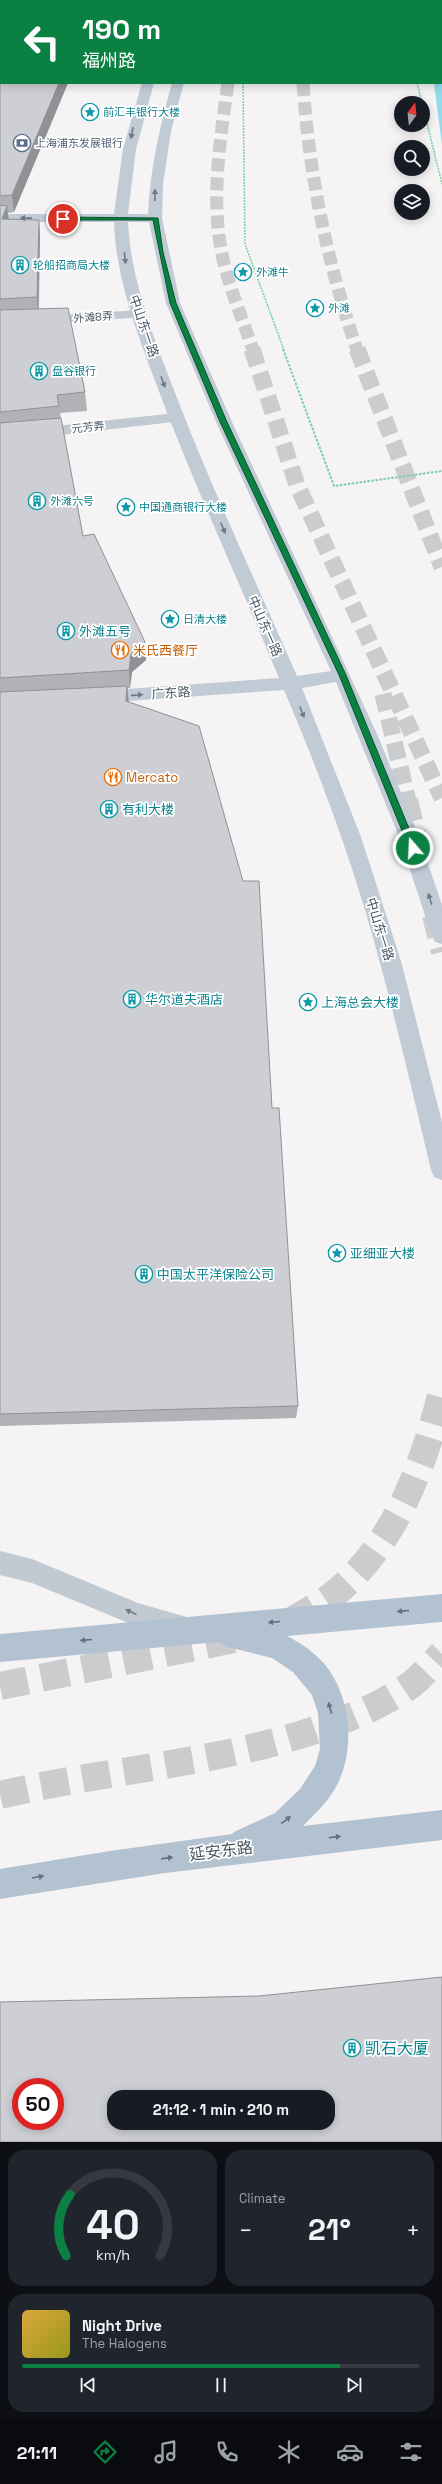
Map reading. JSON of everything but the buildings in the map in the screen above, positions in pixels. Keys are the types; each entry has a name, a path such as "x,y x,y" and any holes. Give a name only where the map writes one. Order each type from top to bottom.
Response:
{"main road":[{"name":"中山东一路","path":"148,84 132,129 124,182 121,219 127,275 139,314 176,418 291,684 351,837 379,924 410,1034 442,1170"},
{"path":"178,84 165,131 156,184 155,218 160,252 173,303 224,422 342,675 408,834 442,936"},
{"path":"0,218 155,218"},
{"name":"广东路","path":"78,699 291,684 342,675"},
{"path":"0,1648 442,1608"},
{"path":"195,1630 243,1634 279,1646 303,1662 324,1687 332,1713 334,1749 328,1773 310,1799 285,1823 226,1850"},
{"name":"延安东路","path":"0,1884 63,1872 226,1850 442,1825"}],"street":[{"name":"元芳弄","path":"0,437 176,418"}],"lane":[{"name":"外滩8弄","path":"0,323 139,314"},
{"path":"0,1563 32,1571 138,1615 195,1630"}],"path":[{"path":"243,84 245,244 334,486 442,471"},
{"path":"417,84 420,96"},
{"path":"429,132 442,184"}],"water":[{"path":"434,84 442,84 442,145"}],"tunnel":[{"path":"228,84 219,149 217,216 219,237 229,282 253,350"},
{"path":"303,84 310,151 321,218 328,251 346,317 357,350"},
{"path":"252,349 297,485 442,798"},
{"path":"357,349 442,567"},
{"path":"383,694 408,801"},
{"path":"407,800 418,846"},
{"path":"433,915 442,952"},
{"path":"290,1622 338,1591 358,1571 376,1549 392,1525 405,1500 416,1473 435,1419 442,1392"},
{"path":"0,1686 249,1636"},
{"path":"0,1795 218,1755 261,1746 304,1734 354,1716 388,1699 412,1684 442,1654"}],"place":[{"name":"前汇丰银行大楼","path":"90,112"},
{"name":"上海浦东发展银行","path":"22,143"},
{"name":"轮船招商局大楼","path":"20,265"},
{"name":"外滩牛","path":"243,272"},
{"name":"外滩","path":"315,308"},
{"name":"盘谷银行","path":"39,371"},
{"name":"外滩六号","path":"37,501"},
{"name":"中国通商银行大楼","path":"126,507"},
{"name":"日清大楼","path":"170,619"},
{"name":"外滩五号","path":"66,631"},
{"name":"米氏西餐厅","path":"120,650"},
{"name":"Mercato","path":"113,777"},
{"name":"有利大楼","path":"109,809"},
{"name":"华尔道夫酒店","path":"132,999"},
{"name":"上海总会大楼","path":"308,1002"},
{"name":"亚细亚大楼","path":"337,1253"},
{"name":"中国太平洋保险公司","path":"144,1274"},
{"name":"凯石大厦","path":"352,2048"}],"route":[{"path":"63,219 155,218 160,252 173,303 224,422 325,637 368,734 413,848"}]}
